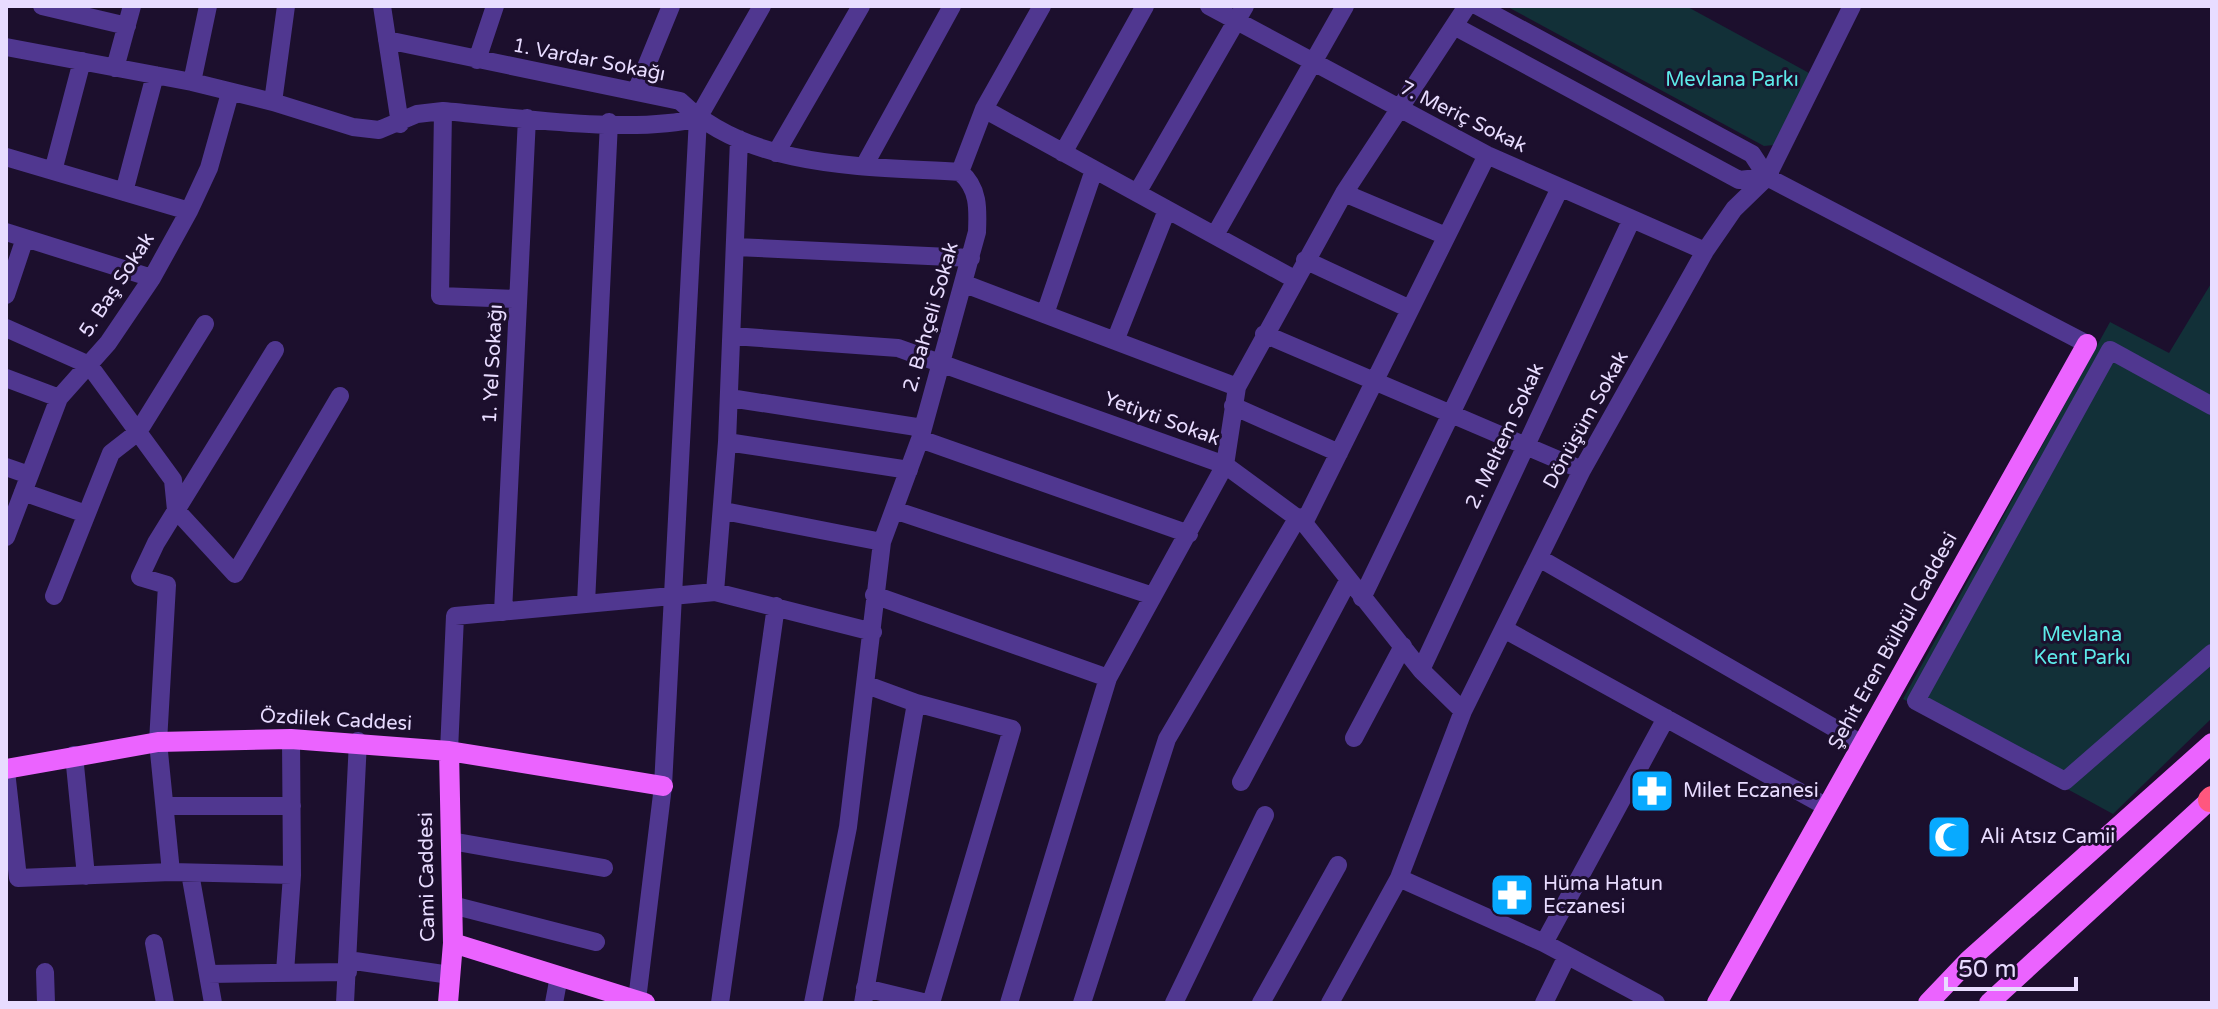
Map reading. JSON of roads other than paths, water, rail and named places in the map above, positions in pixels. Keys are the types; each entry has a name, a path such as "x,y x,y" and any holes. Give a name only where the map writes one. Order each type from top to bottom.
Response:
{"main road":[{"name":"Şehit Eren Bülbül Caddesi","path":"1717,1003 2087,344"},
{"name":"Özdilek Caddesi","path":"6,770 74,755 158,742 291,739 358,741 449,751 663,786"},
{"path":"1928,1003 1969,960 2212,743"},
{"name":"Cami Caddesi","path":"448,1003 453,943 449,751"},
{"path":"1989,1003 2211,799"},
{"path":"453,943 641,1002"},
{"path":"1912,1003 1969,960"}],"street":[{"path":"42,6 127,26"},
{"path":"115,68 132,6"},
{"path":"192,82 208,6"},
{"path":"273,102 286,6"},
{"path":"382,6 400,124"},
{"path":"477,60 495,6"},
{"path":"637,89 671,6"},
{"path":"641,1002 663,786 670,596 698,118 762,6"},
{"path":"776,153 861,6"},
{"path":"864,166 952,6"},
{"path":"960,172 984,109 1042,6"},
{"path":"1063,153 1145,6"},
{"name":"7. Meriç Sokak","path":"1209,6 1241,14 1313,63 1487,155 1705,251"},
{"path":"1215,235 1345,6"},
{"path":"1009,1003 1108,678 1225,465 1235,397 1264,334 1344,193 1467,6"},
{"path":"1478,6 1752,154 1767,177 2087,344"},
{"name":"Dönüşüm Sokak","path":"1330,1003 1399,878 1463,711 1582,470 1705,251 1734,209 1767,177 1852,6"},
{"path":"1137,193 1241,14"},
{"path":"1456,27 1739,180 1767,177"},
{"name":"1. Vardar Sokağı","path":"387,40 637,89 680,101 698,118 776,153 864,166 960,172"},
{"path":"6,47 192,82 273,102 353,127 379,130 400,124 417,114 443,111 609,122 676,123 698,118"},
{"path":"53,171 82,61"},
{"path":"124,192 155,75"},
{"name":"5. Baş Sokak","path":"6,537 59,398 89,365 152,278 189,211 209,168 230,93"},
{"path":"984,109 1294,279"},
{"path":"443,111 440,296 518,299"},
{"name":"1. Yel Sokağı","path":"503,612 527,118"},
{"path":"586,603 609,122"},
{"path":"715,592 724,511 730,398 739,139"},
{"path":"1082,1003 1167,739 1339,453 1487,155"},
{"path":"6,157 189,211"},
{"path":"1045,314 1094,170"},
{"name":"2. Bahçeli Sokak","path":"813,1003 848,827 882,542 922,433 971,258 978,208 972,182 960,172"},
{"path":"1362,598 1560,188"},
{"path":"1344,193 1446,236"},
{"path":"1115,341 1167,210"},
{"name":"2. Meltem Sokak","path":"1421,670 1631,221"},
{"path":"6,232 152,278"},
{"path":"6,295 25,238"},
{"path":"735,247 971,258"},
{"path":"1305,260 1410,309"},
{"path":"965,284 1115,341 1235,397 1339,453"},
{"path":"54,596 111,453 138,432 205,324"},
{"path":"6,328 89,365 173,480 176,510 235,574 340,396"},
{"path":"1264,334 1582,470"},
{"name":"Yetiyti Sokak","path":"732,336 898,348 1225,465 1301,520 1421,670 1463,711"},
{"path":"213,1003 165,806 158,742 167,585 140,577 176,510 275,350"},
{"path":"2212,406 2110,350 1916,701 2065,781 2212,653"},
{"path":"6,378 59,398"},
{"path":"730,398 922,433 1189,534"},
{"path":"727,442 909,470"},
{"path":"6,467 26,484 86,514"},
{"path":"894,510 1153,596"},
{"path":"724,511 882,542"},
{"path":"1539,558 1862,744"},
{"path":"1241,782 1348,581"},
{"path":"449,751 455,616 715,592 873,632"},
{"path":"874,595 1108,678"},
{"path":"720,1003 776,606"},
{"path":"1504,629 1827,807"},
{"path":"1354,738 1403,646"},
{"path":"867,685 916,703 1012,729 929,1003 864,996 916,703"},
{"path":"1544,943 1666,718"},
{"path":"285,972 292,875 291,739"},
{"path":"345,1003 358,741"},
{"path":"74,755 86,876"},
{"path":"6,770 18,878 181,873 292,875"},
{"path":"165,806 292,806"},
{"path":"1174,1003 1265,815"},
{"path":"451,841 604,868"},
{"path":"1261,1003 1338,865"},
{"path":"1399,878 1544,943 1656,1003"},
{"path":"452,905 596,942"},
{"path":"154,943 165,1003"},
{"path":"1544,1003 1567,956"},
{"path":"208,974 348,966 450,975"},
{"path":"45,972 46,1003"},
{"path":"554,1003 559,976"}],"place":[{"name":"Milet Eczanesi","path":"1652,791"},
{"name":"Ali Atsız Camii","path":"1949,837"},
{"name":"Hüma Hatun Eczanesi","path":"1512,895"}],"park label":[{"name":"Mevlana Parkı","path":"1732,80"},
{"name":"Mevlana Kent Parkı","path":"2082,646"}]}
